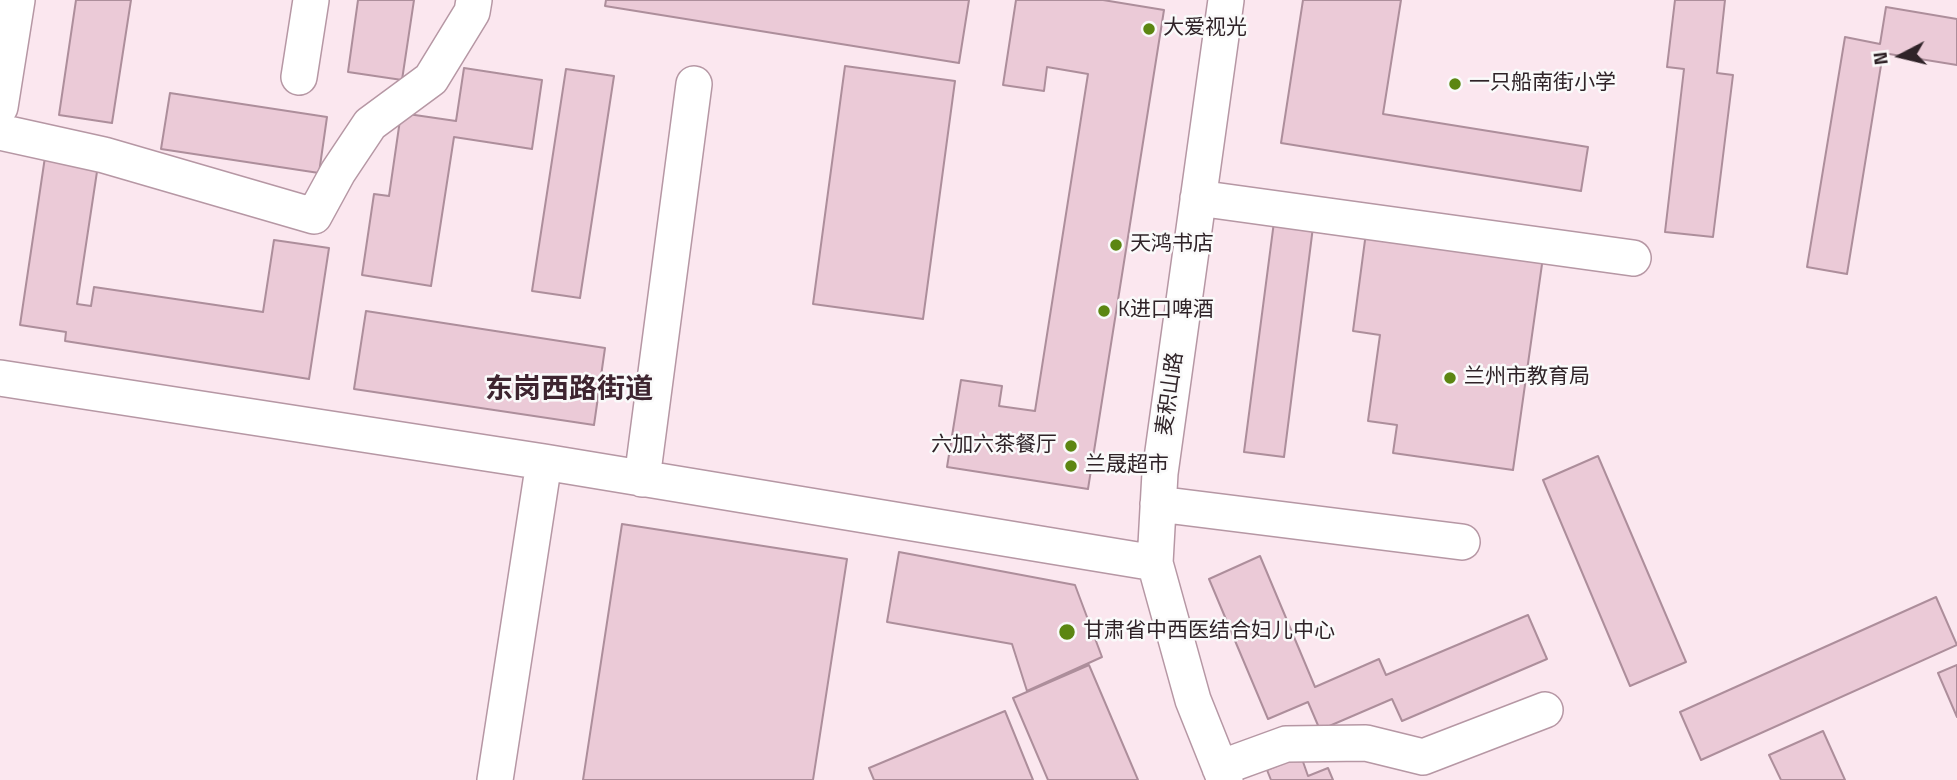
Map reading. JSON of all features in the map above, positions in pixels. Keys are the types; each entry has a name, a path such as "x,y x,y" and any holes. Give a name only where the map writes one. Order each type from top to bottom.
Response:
{"street":[{"path":"0,107 17,0"},
{"path":"299,77 311,0"},
{"path":"0,132 104,155 314,216 338,172 370,124 431,79 472,12 474,0"},
{"name":"麦积山路","path":"1223,774 1193,700 1155,563 1158,503 1226,0"},
{"path":"642,479 694,84"},
{"path":"1198,198 1633,258"},
{"path":"0,378 544,462 1155,563"},
{"path":"495,780 544,462"},
{"path":"1158,503 1462,542"},
{"path":"1223,774 1286,744 1366,743 1423,757 1545,710"}],"building":[{"path":"76,0 131,0 112,123 59,115"},
{"path":"358,0 414,0 402,80 348,72"},
{"path":"606,0 969,0 959,63 605,6"},
{"path":"1016,0 1103,0 1164,10 1088,489 947,467 961,380 1002,386 999,406 1035,411 1088,74 1047,67 1044,91 1003,85"},
{"path":"1303,0 1401,0 1383,114 1588,147 1581,191 1281,143"},
{"path":"1675,0 1725,0 1717,73 1733,75 1713,237 1665,232 1684,69 1667,67"},
{"path":"1886,7 1957,19 1957,65 1883,53 1847,274 1807,267 1845,37 1880,44"},
{"path":"845,66 955,81 923,319 813,304"},
{"path":"464,68 542,80 532,149 454,137 431,286 362,275 374,194 389,196 401,113 456,121"},
{"path":"566,69 614,76 580,298 532,291"},
{"path":"170,93 327,117 319,173 161,149"},
{"path":"45,157 98,165 77,304 91,306 94,287 263,312 274,240 329,248 309,379 65,341 66,332 20,325"},
{"path":"1275,214 1314,219 1284,457 1244,452"},
{"name":"兰州市教育局","path":"1367,225 1544,250 1513,470 1393,453 1397,425 1368,421 1380,335 1353,331"},
{"path":"366,311 605,348 594,425 354,389"},
{"path":"1598,456 1686,662 1630,686 1543,480"},
{"path":"622,524 847,559 813,780 583,780"},
{"path":"899,552 1075,585 1102,657 1027,691 1012,644 887,622"},
{"path":"1260,556 1315,687 1379,659 1386,675 1528,615 1547,659 1402,721 1392,699 1320,730 1308,702 1268,719 1209,579"},
{"path":"1936,597 1957,645 1701,760 1680,712"},
{"path":"1089,665 1138,780 1048,780 1013,698"},
{"path":"1957,665 1957,717 1938,673"},
{"path":"1005,711 1033,780 874,780 869,768"},
{"path":"1823,731 1845,780 1781,780 1769,755"},
{"path":"1301,756 1308,776 1328,768 1333,780 1271,780 1267,770"}],"place":[{"name":"大爱视光","path":"1149,29"},
{"name":"一只船南街小学","path":"1455,84"},
{"name":"天鸿书店","path":"1116,245"},
{"name":"K进口啤酒","path":"1104,311"},
{"name":"兰州市教育局","path":"1450,378"},
{"name":"六加六茶餐厅","path":"1071,446"},
{"name":"兰晟超市","path":"1071,466"},
{"name":"甘肃省中西医结合妇儿中心","path":"1067,632"}],"district":[{"name":"东岗西路街道","path":"569,391"}]}
